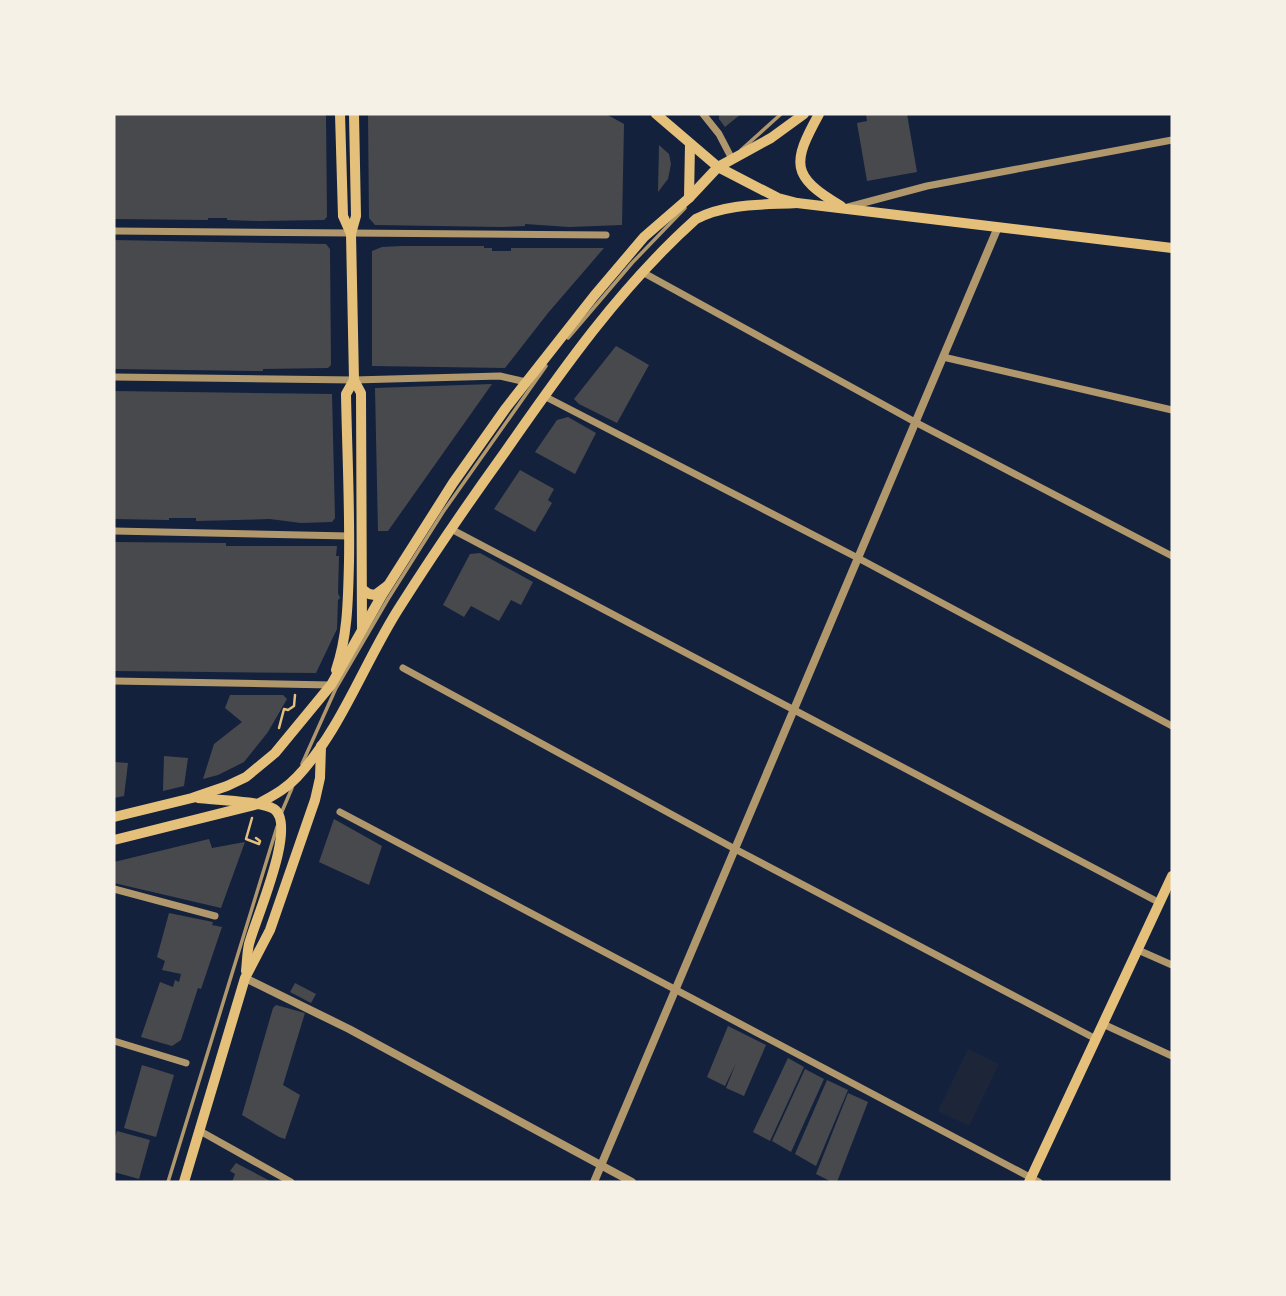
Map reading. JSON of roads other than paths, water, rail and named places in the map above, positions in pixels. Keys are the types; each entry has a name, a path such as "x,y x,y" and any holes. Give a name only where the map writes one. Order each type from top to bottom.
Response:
{"main road":[{"path":"340,114 343,216 351,234"},
{"path":"354,114 356,216 351,234 354,380 361,393 363,634 374,648"},
{"path":"656,114 720,168 778,198 797,203 1172,248"},
{"path":"114,817 227,786 254,771 285,743 331,685 453,483 526,382 644,237 720,168 771,138 804,114"},
{"path":"819,114 802,149 801,170 811,187 844,209"},
{"path":"689,198 690,144"},
{"path":"732,159 734,175"},
{"path":"114,840 257,804 297,777 321,746 374,648 451,529 544,396 601,321 692,223 706,214 742,206 797,203"},
{"path":"331,685 342,654 348,610 346,394 354,380"},
{"path":"362,589 375,595 390,584"},
{"path":"245,978 270,930 315,800 320,778 321,746"},
{"path":"184,1182 245,978 249,944 280,847 282,827 280,816 271,808 192,797"},
{"path":"1033,1181 1172,876"}],"street":[{"path":"703,114 719,134 732,159"},
{"path":"844,209 927,186 1172,140"},
{"path":"594,1182 998,227"},
{"path":"114,231 606,235"},
{"path":"644,273 915,422 1172,556"},
{"path":"943,357 1172,410"},
{"path":"114,377 354,380 500,376 526,382"},
{"path":"544,396 858,558 1172,726"},
{"path":"451,529 1160,903"},
{"path":"114,531 349,536"},
{"path":"403,668 735,849 1096,1039"},
{"path":"114,681 331,685"},
{"path":"340,812 1033,1181"},
{"path":"114,889 215,916"},
{"path":"1138,950 1172,965"},
{"path":"245,978 348,1028 632,1182"},
{"path":"1103,1024 1172,1056"},
{"path":"114,1041 186,1063"},
{"path":"200,1130 291,1182"}],"lane":[{"path":"732,159 781,114"},
{"path":"168,1182 280,816 336,688 363,634 443,512 558,349 632,263 720,168"}]}
